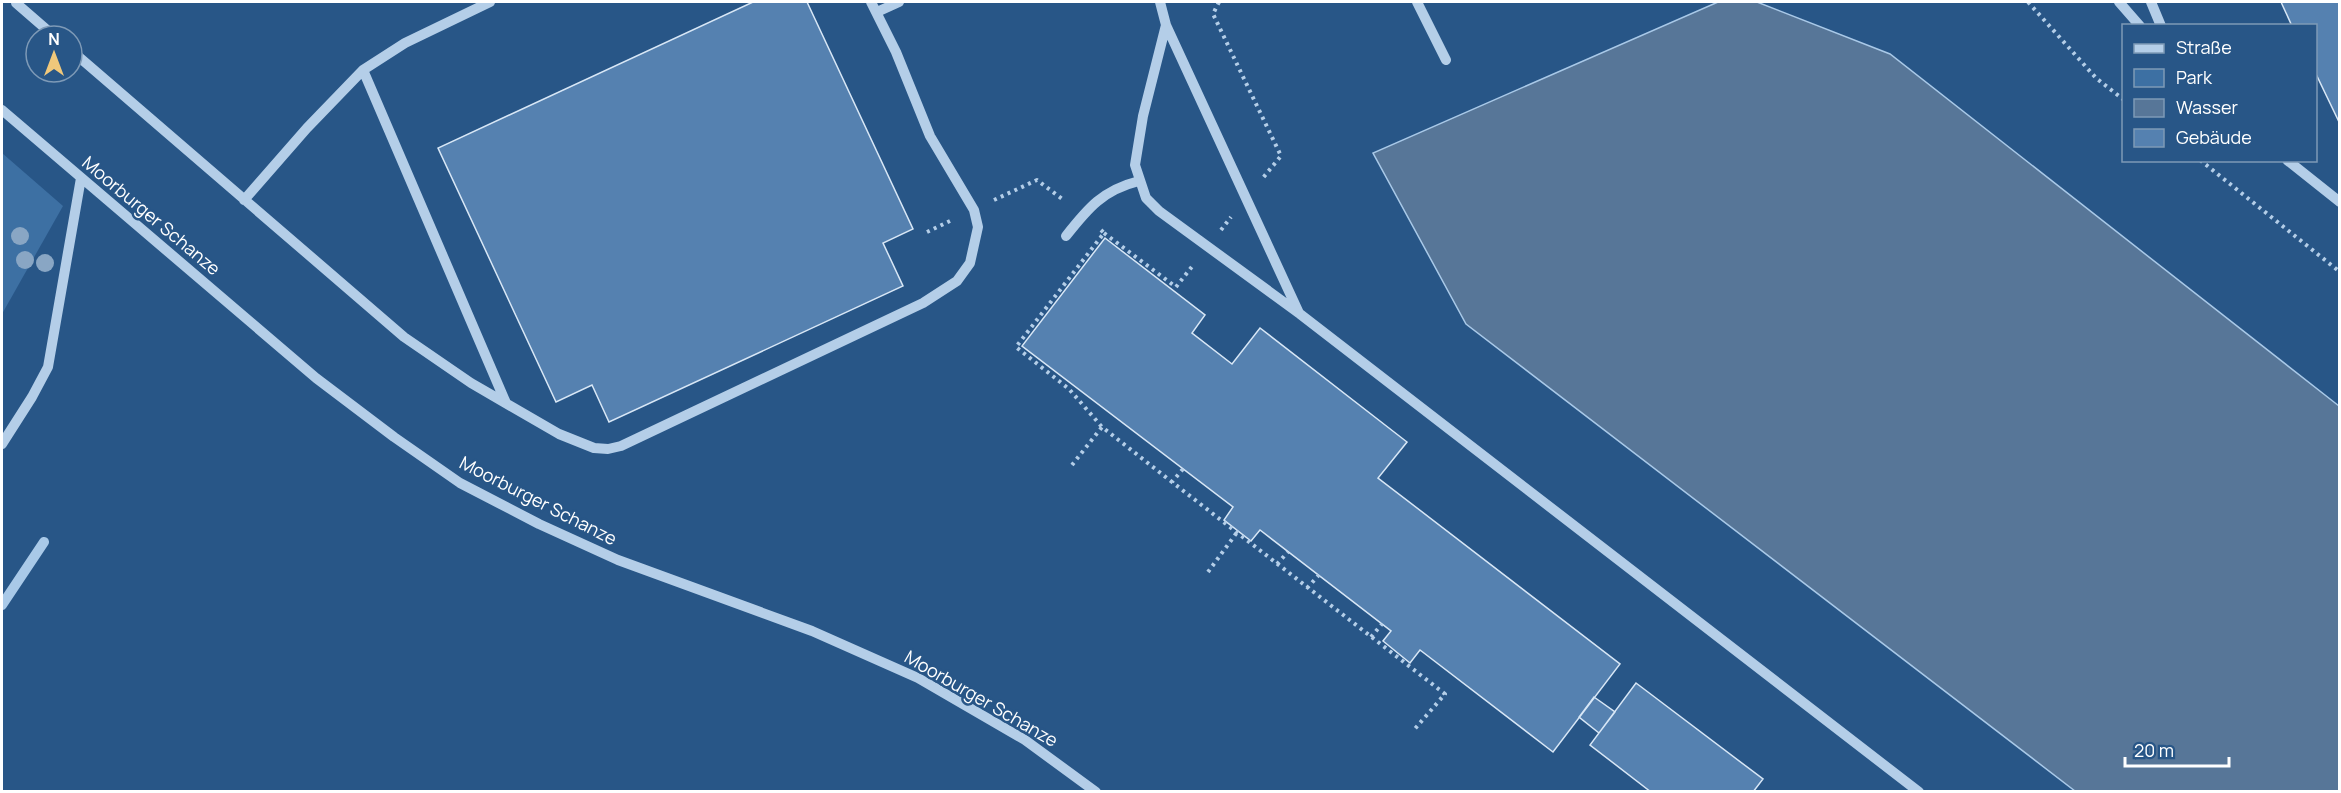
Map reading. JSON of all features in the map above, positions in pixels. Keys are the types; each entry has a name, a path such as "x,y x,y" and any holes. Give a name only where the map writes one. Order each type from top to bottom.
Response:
{"street":[{"path":"244,201 307,128 363,70 405,43 490,2"},
{"path":"84,61 404,338 471,383 559,434 594,448 608,448 621,446 923,303 957,281 970,263 978,227 974,210 930,136 897,52 874,7 899,2"},
{"path":"1160,2 1166,25 1300,314"},
{"path":"1417,2 1446,60"},
{"path":"2119,2 2138,24"},
{"path":"2151,2 2160,24"},
{"path":"16,3 40,24"},
{"path":"1166,25 1143,116 1135,165 1138,181 1146,198 1159,211 1300,314 1919,792"},
{"path":"363,70 506,403"},
{"name":"Moorburger Schanze","path":"2,111 316,378 460,483 539,524 618,560 812,631 918,678 1024,740 1095,792"},
{"path":"2290,162 2340,202"},
{"path":"2,444 48,367 81,178"},
{"path":"1066,236 1083,215 1111,190 1138,181"}],"path":[{"path":"2028,2 2096,78 2122,98"},
{"path":"2202,162 2340,272"},
{"path":"927,232 1036,180 1104,233 1016,347 1069,389 1102,427 1445,694 1413,731"},
{"path":"1072,465 1102,427"},
{"path":"1172,482 1183,469"},
{"path":"1208,572 1237,532"},
{"path":"1276,564 1288,552"},
{"path":"1307,588 1319,575"},
{"path":"1371,637 1382,624"}],"green space":[{"path":"2,153 63,206 2,314"}],"water":[{"path":"1718,2 1757,2 1890,54 2339,406 2339,791 2075,791 1466,324 1373,153"}],"building":[{"path":"753,2 807,2 913,229 883,243 903,286 609,422 592,385 556,402 438,148"},
{"path":"2281,2 2340,2 2340,124 2317,76 2317,24 2291,24"},
{"path":"1105,238 1205,315 1192,333 1232,364 1260,328 1407,442 1378,478 1620,664 1553,752 1420,650 1410,663 1383,641 1391,631 1260,530 1251,541 1224,520 1233,507 1022,346"},
{"path":"1636,683 1763,779 1753,792 1651,792 1590,745"},
{"path":"1594,697 1615,712 1599,733 1579,717"}],"waterway":[{"path":"2,605 44,542"}]}
